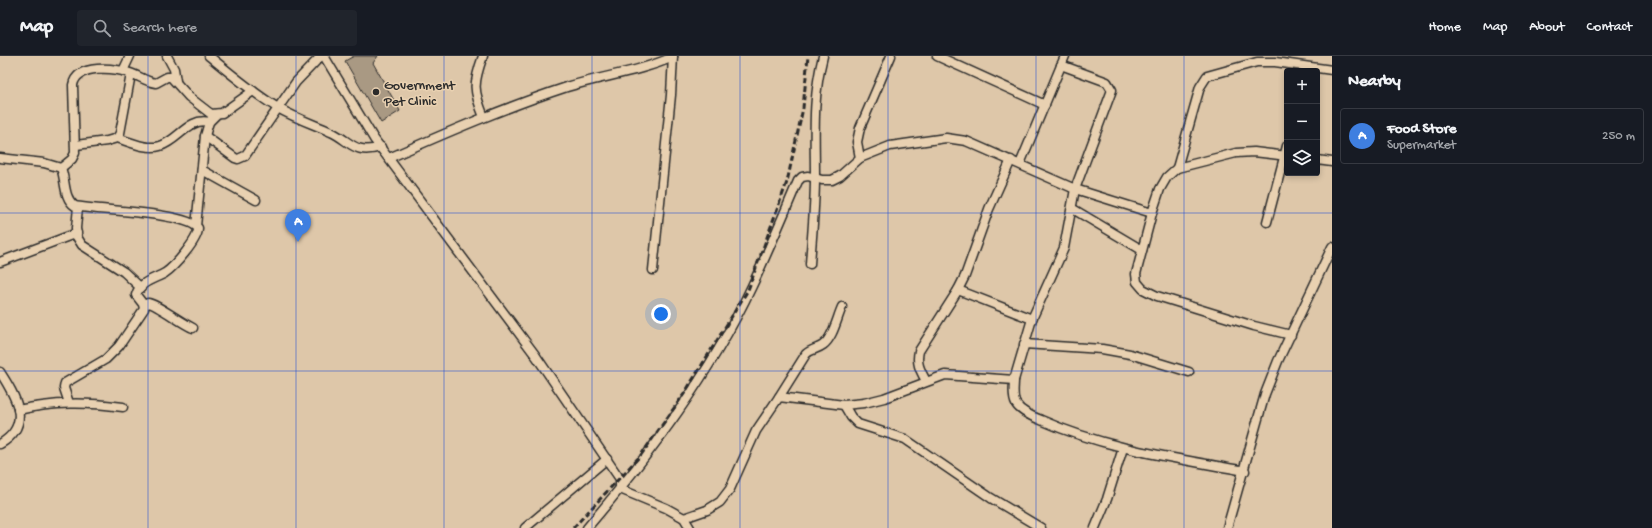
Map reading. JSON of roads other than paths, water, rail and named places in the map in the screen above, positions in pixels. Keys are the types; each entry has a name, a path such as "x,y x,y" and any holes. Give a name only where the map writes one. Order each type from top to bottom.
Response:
{"street":[{"path":"117,138 120,133 130,56"},
{"path":"167,56 174,69 176,81"},
{"path":"209,56 253,91 278,108 312,126 337,135 358,149 364,151 381,147"},
{"path":"205,136 235,158 242,158 300,77 321,56"},
{"path":"324,56 381,147 536,356 607,459 620,479 620,489"},
{"path":"482,56 476,76 475,87 476,96 484,117"},
{"path":"389,158 484,117 569,86 656,64 673,56 671,95 653,270"},
{"path":"810,264 815,178 814,113 818,76 823,56"},
{"path":"860,158 857,142 860,128 890,56"},
{"path":"937,56 1045,104"},
{"path":"1020,164 1065,56"},
{"path":"1178,168 1200,87 1207,76 1257,62 1276,59 1305,68"},
{"path":"1062,65 1107,82 1112,90 1075,189 1064,248 1032,320 1024,344 1014,380 1013,396 1016,405 1023,411 1070,432 1123,448 1245,471"},
{"path":"61,168 72,159 75,153 74,79 79,74 86,71 105,69 127,72 152,83 160,82 167,77 171,77 205,111 216,114"},
{"path":"1320,69 1332,70"},
{"path":"144,306 136,296 141,288 152,278 166,272 188,249 197,236 198,228 196,226 205,136 209,122 216,114 222,112 253,91"},
{"path":"76,145 107,141 117,138 143,146 160,146 198,122 209,122"},
{"path":"587,528 651,451 714,355 752,286 798,181 802,177 832,180 840,176 860,158 890,146 946,138 966,141 991,154 1020,164 1075,189 1152,213"},
{"path":"1284,156 1254,152 1236,154 1178,168 1167,177 1160,190 1152,213 1136,274 1137,282 1143,289 1170,300 1254,326 1291,335"},
{"path":"0,158 44,163 61,168"},
{"path":"926,381 919,368 917,359 919,351 958,290 971,260 989,209 1010,160"},
{"path":"1320,160 1332,162"},
{"path":"1267,222 1284,163"},
{"path":"61,168 70,203 78,207 164,216 196,226"},
{"path":"202,170 256,200"},
{"path":"78,207 77,233 82,245 124,272 141,288"},
{"path":"1072,209 1142,250"},
{"path":"0,262 77,233"},
{"path":"1227,528 1245,471 1265,394 1332,247"},
{"path":"958,290 1032,320"},
{"path":"69,403 64,388 65,383 106,359 119,346 148,302 175,319 193,328"},
{"path":"684,518 720,502 730,489 756,431 806,354 810,350 820,347 827,341 842,307"},
{"path":"1024,344 1102,349 1130,354 1189,372"},
{"path":"0,372 17,405 19,417 17,429 11,438 0,444"},
{"path":"779,397 844,405 864,403 884,398 945,375 1014,380"},
{"path":"18,410 37,406 69,403 123,406"},
{"path":"844,405 850,417 858,424 905,440 991,498 1042,528"},
{"path":"1096,528 1123,448"},
{"path":"525,528 607,459"},
{"path":"620,489 666,508 684,518 690,528"}],"railway":[{"path":"573,528 641,455 684,394 748,290 787,182 803,108 808,56"}],"place":[{"name":"Government Pet Clinic","path":"376,92"},
{"name":"Food Store","path":"298,242"}]}
